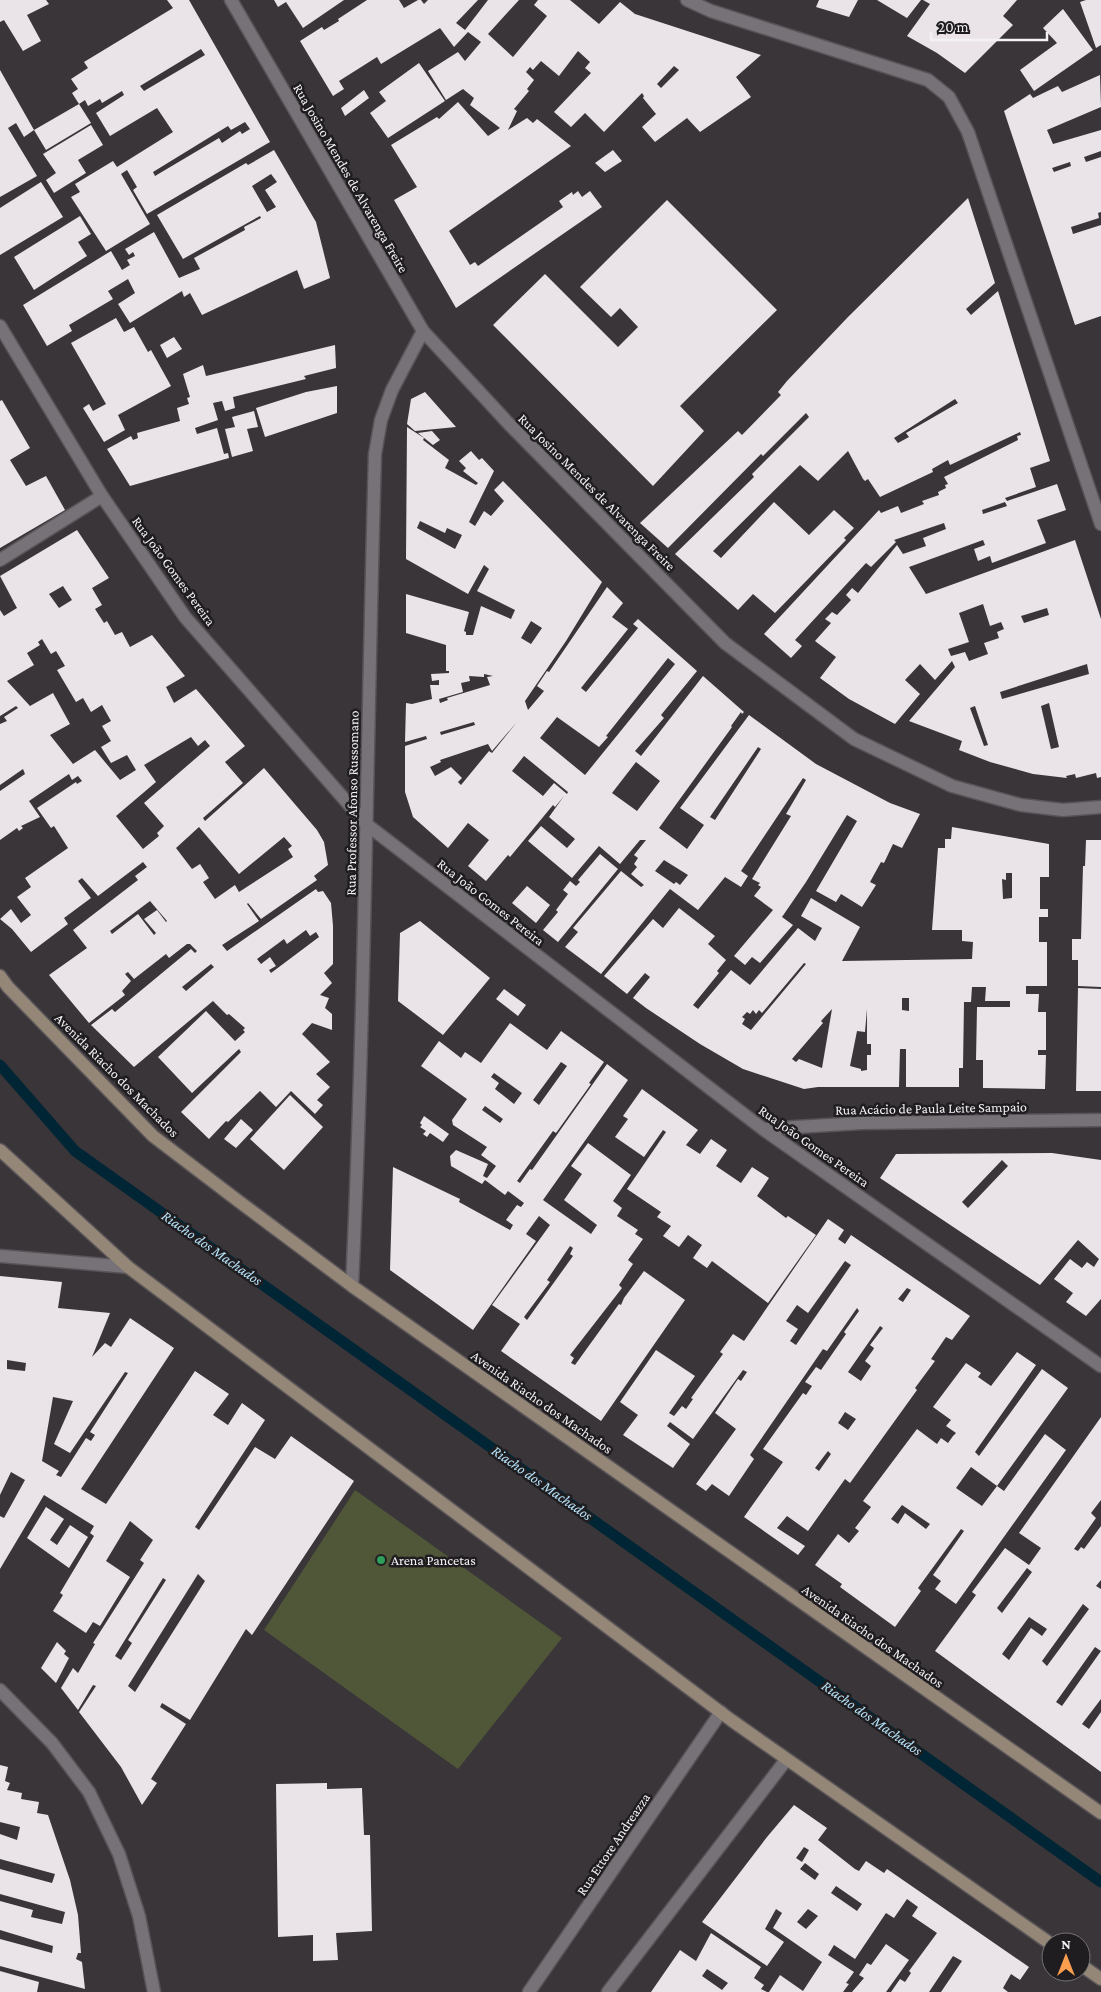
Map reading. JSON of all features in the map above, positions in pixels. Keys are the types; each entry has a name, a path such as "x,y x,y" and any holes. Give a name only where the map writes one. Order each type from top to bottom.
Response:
{"street":[{"name":"Rua Josino Mendes de Alvarenga Freire","path":"231,0 423,331 508,423 725,643 854,739 952,786 1021,805 1063,810 1101,807"},
{"path":"687,0 711,10 928,80 949,96 968,132 1101,524"},
{"name":"Rua João Gomes Pereira","path":"0,326 102,496 185,617 366,824 762,1129 1101,1366"},
{"name":"Rua Professor Afonso Russomano","path":"352,1286 364,974 375,454 381,420 392,390 423,331"},
{"path":"0,560 102,496"},
{"name":"Avenida Riacho dos Machados","path":"0,976 8,987 153,1136 352,1286 802,1605 1101,1813"},
{"name":"Rua Acácio de Paula Leite Sampaio","path":"762,1129 862,1123 1101,1120"},
{"path":"0,1150 128,1267 786,1760 1041,1937"},
{"path":"0,1256 128,1267"},
{"path":"0,1690 52,1743 89,1792 120,1854 139,1916 154,1992"},
{"name":"Rua Ettore Andreazza","path":"529,1992 721,1712"},
{"path":"608,1992 786,1760"}],"green space":[{"name":"Arena Pancetas","path":"355,1490 562,1638 458,1769 264,1630"}],"building":[{"path":"0,0 46,0 49,4 27,15 41,41 23,51 4,20 0,22"},
{"path":"167,0 189,0 270,142 147,214 133,190 137,187 127,170 121,174 150,224 106,251 71,197 80,192 75,184 113,161 117,167 173,132 157,108 110,136 96,113 124,95 122,91 102,103 100,99 88,106 85,100 79,104 72,93 78,89 71,79 88,68 84,62 173,8","holes":["201,49 205,55 144,91 140,86","245,122 250,129 242,134 240,131 222,143 219,138 155,176 153,172 228,126 231,130"]},
{"path":"274,0 344,0 303,28 286,2 278,7"},
{"path":"367,0 399,0 404,8 418,0 421,0 424,4 428,0 478,0 456,23 465,30 488,0 519,0 488,34 513,57 547,16 534,5 538,0 570,0 599,24 620,2 635,14 761,55 736,77 751,97 700,132 687,118 655,142 642,127 656,114 643,98 642,93 604,132 585,113 571,127 554,112 591,73 585,68 590,62 578,51 559,76 541,61 533,70 530,67 526,72 534,80 527,89 529,91 514,109 517,111 508,130 527,118 533,123 537,119 571,146 449,231 470,265 475,262 478,266 563,207 559,201 572,192 573,195 578,191 582,197 590,191 602,207 456,308 394,200 417,187 391,145 437,117 439,119 458,102 488,136 500,128 470,105 474,98 463,89 446,100 428,71 458,52 465,61 481,42 468,32 454,47 440,28 381,64 377,57 339,81 344,89 333,96 300,41 322,27 324,30 339,21 338,19","holes":["674,66 679,70 661,88 657,84"]},
{"path":"819,0 858,0 849,17 816,7"},
{"path":"877,0 921,0 907,18"},
{"path":"923,0 1017,0 1003,16 1013,25 965,73 937,53 907,36 930,4"},
{"path":"1101,0 1101,45 1096,48 1080,2"},
{"path":"1063,9 1093,50 1034,91 1020,70 1057,43 1043,28"},
{"path":"419,63 445,101 388,138 370,113 386,101 379,92"},
{"path":"0,70 34,130 24,137 16,123 8,128 37,176 0,197"},
{"path":"1100,75 1101,107 1047,130 1053,144 1101,130 1101,151 1084,157 1086,162 1101,157 1101,212 1098,213 1099,218 1071,227 1073,234 1101,225 1101,316 1075,325 1004,111 1030,94 1033,98 1058,86 1062,92","holes":["1070,162 1071,166 1054,172 1052,168"]},
{"path":"364,90 369,98 345,116 341,108"},
{"path":"79,104 91,123 46,150 34,130"},
{"path":"91,125 103,145 78,160 86,173 54,193 46,180 56,173 43,154"},
{"path":"274,150 316,222 330,278 304,289 297,270 202,315 190,293 184,297 182,291 130,323 118,304 135,293 128,279 108,291 113,299 69,325 72,331 47,346 23,305 111,251 122,270 130,265 127,260 135,256 133,252 129,255 125,249 154,232 179,278 200,269 194,258 245,230 244,227 261,218 260,216 183,259 157,215 246,163 248,165","holes":["271,174 277,182 265,190 276,207 267,212 252,186"]},
{"path":"613,150 622,161 605,172 595,163"},
{"path":"41,182 63,217 0,255 0,208"},
{"path":"968,198 995,283 966,309 971,315 998,291 1050,461 1030,468 1036,487 1005,498 1007,501 1057,484 1066,510 1037,520 1046,543 992,563 990,556 978,561 974,549 985,545 983,540 909,567 926,594 1075,540 1101,619 1101,777 1097,778 1096,773 1076,778 1075,774 1066,776 1067,778 1033,774 990,762 959,750 962,741 909,721 955,667 952,661 935,680 920,664 905,680 920,694 895,724 849,699 820,678 836,657 815,641 831,623 825,619 832,612 837,615 851,600 846,595 852,588 858,593 897,545 903,554 926,546 923,538 946,529 944,523 894,540 896,542 871,567 866,563 795,640 802,646 791,658 764,634 879,510 881,513 898,506 901,513 924,504 922,501 939,495 938,492 946,488 945,485 948,484 944,477 1018,440 1017,436 1021,435 1020,432 950,465 948,460 932,469 933,472 880,497 868,479 865,481 863,479 848,451 818,481 800,465 713,551 721,558 774,502 809,535 834,510 854,528 844,538 846,540 775,613 753,594 738,610 675,554 754,477 752,474 809,417 806,413 763,456 761,454 668,548 640,523 738,431 742,435 781,395 778,392 787,381 848,317","holes":["955,399 958,403 906,433 909,437 898,443 894,438","1005,502 1007,506 983,514 982,510","983,604 990,626 1001,622 1004,629 997,632 999,638 984,643 988,654 969,661 965,652 951,656 948,649 969,642 959,613","1047,608 1049,615 1024,623 1021,616","1087,664 1089,674 1002,699 1000,692","1049,703 1059,747 1051,749 1041,706","975,706 988,745 984,746 970,708"]},
{"path":"667,200 777,310 680,406 704,431 653,486 493,325 545,274 618,347 638,327 620,308 611,317 580,287"},
{"path":"80,216 91,234 78,242 87,256 34,290 14,257"},
{"path":"116,318 124,332 134,327 148,352 151,350 171,386 118,415 125,430 104,442 83,408 89,404 93,411 106,404 71,343"},
{"path":"174,337 182,349 167,358 160,345"},
{"path":"335,345 336,368 304,376 306,379 233,397 235,408 225,411 222,401 213,403 218,420 195,428 197,434 217,428 224,454 228,453 229,458 130,486 107,449 131,436 133,440 138,438 137,433 180,421 177,408 189,404 187,398 190,397 183,374 203,365 206,376"},
{"path":"337,386 337,413 265,437 256,408 306,392"},
{"path":"425,392 456,427 415,431 407,424 411,399"},
{"path":"2,400 30,448 10,460 26,486 46,476 65,510 0,548 0,401"},
{"path":"254,411 258,427 247,429 253,451 232,457 225,429 235,427 232,417"},
{"path":"407,427 424,438 423,440 449,460 445,468 476,485 478,483 463,471 466,468 459,461 471,451 479,460 482,458 494,471 469,522 475,526 484,511 491,516 504,501 494,490 503,481 602,582 566,641 525,701 528,710 544,691 537,686 547,671 549,672 607,587 623,603 612,617 628,629 581,688 586,692 638,628 633,624 638,619 697,671 661,715 664,718 635,751 641,756 703,676 744,712 742,714 741,712 659,828 687,849 704,825 680,808 749,715 816,764 890,803 920,814 902,848 893,844 884,863 881,862 870,882 876,885 862,907 841,894 836,902 816,891 857,821 847,815 782,917 793,925 760,963 752,957 745,965 734,956 773,910 754,896 761,887 758,885 760,883 752,879 791,816 786,814 806,780 803,778 741,871 748,876 741,887 725,877 698,910 670,889 601,974 565,947 578,932 573,928 621,871 641,887 644,885 631,874 637,867 634,864 638,858 634,855 646,840 640,840 620,864 599,846 572,878 528,841 541,826 567,848 575,839 549,817 564,796 555,807 553,805 510,857 508,855 486,881 468,866 489,840 468,823 448,848 413,817 405,792 405,746 427,739 426,736 405,742 406,703 412,704 432,699 430,685 439,685 439,680 432,681 431,674 449,673 449,671 446,671 446,645 406,633 406,594 469,612 464,631 466,635 473,635 481,606 511,619 515,610 477,591 489,569 484,565 468,594 406,559","holes":["420,521 445,533 447,528 462,535 455,549 417,528","531,621 542,628 531,644 521,638","668,658 675,664 585,775 540,738 557,717 599,747 608,737 606,736","484,674 493,676 487,677 490,685 447,698 448,700 440,703 439,699 463,692 461,683 470,681 469,676 484,677","474,722 475,725 441,735 440,732","517,722 492,753 489,751 461,785 458,782 462,778 451,767 435,776 430,767 441,762 440,760 488,744 492,751","758,747 761,749 715,820 710,817","524,756 568,792 567,794 554,783 543,796 512,771","636,762 660,781 637,811 612,793","664,860 688,875 680,885 676,882 674,884 655,871"]},
{"path":"432,431 440,440 433,445 418,433"},
{"path":"77,530 109,578 92,588 102,605 95,609 104,623 107,621 115,635 122,632 130,647 152,635 185,676 166,687 174,703 196,689 245,746 225,762 243,783 203,818 205,821 264,768 317,830 324,842 328,865 314,876 317,880 261,919 248,903 259,921 222,945 227,951 316,889 318,892 323,891 331,903 333,964 324,973 332,983 320,995 329,998 325,1008 332,1014 332,1030 312,1023 302,1034 330,1062 316,1074 330,1087 317,1100 323,1105 315,1114 291,1091 276,1107 260,1091 209,1139 181,1112 241,1052 239,1049 192,1093 158,1057 206,1011 235,1041 245,1032 243,1030 245,1028 229,1014 227,1015 213,1001 134,1067 91,1025 112,1009 115,1012 191,949 195,953 197,951 190,944 187,944 169,958 166,954 134,979 128,972 125,974 131,981 122,991 125,995 89,1023 49,975 87,948 73,930 138,880 135,876 147,867 143,862 98,896 82,878 78,881 91,898 64,918 68,924 31,952 12,929 0,919 11,909 21,923 31,915 17,897 31,887 25,878 68,848 54,826 51,828 37,808 76,782 77,784 82,781 78,776 72,780 69,774 29,801 40,817 21,826 23,828 19,831 17,828 0,840 0,791 25,774 23,769 0,785 0,724 7,721 4,717 18,708 16,706 0,716 0,610 4,616 17,608 0,576","holes":["63,586 72,600 59,608 49,594","42,639 51,654 56,651 65,666 57,670 76,702 83,698 91,712 102,705 111,721 102,726 111,741 101,747 111,763 127,755 136,770 120,780 95,750 73,764 50,735 70,724 53,693 30,706 7,681 34,665 27,653 40,645 38,642","191,737 198,746 205,740 210,746 144,803 164,826 157,833 159,836 143,849 116,816 156,782 144,765","199,827 239,874 284,837 292,846 288,849 293,857 239,892 235,885 215,899 203,882 209,878 200,864 192,869 176,848","150,901 167,921 157,910 144,919 156,933 154,935 138,914 112,934 110,931","306,930 310,936 316,932 319,937 271,973 269,970 276,966 270,957 261,964 257,959 284,939 287,944","211,964 214,967 186,991 182,987"]},
{"path":"952,827 1049,844 1049,877 1040,877 1040,909 1048,909 1048,917 1039,917 1039,942 1047,942 1047,986 1026,986 1026,994 1039,994 1038,1012 1046,1012 1046,1050 1038,1050 1038,1055 1046,1055 1045,1089 983,1088 983,1060 976,1060 977,1007 1010,1007 1010,1001 985,1001 986,987 972,987 971,1002 964,1002 963,1068 959,1068 959,1087 906,1087 906,1049 900,1049 899,1087 818,1087 804,1089 743,1069 700,1044 646,1008 633,998 650,977 645,973 627,994 604,976 653,919 663,928 679,908 715,936 708,944 726,960 717,971 719,973 693,1005 698,1009 731,970 750,985 798,928 815,941 822,928 801,916 811,898 860,927 842,961 972,959 973,942 962,941 962,930 932,930 938,848 945,848 945,839 951,839","holes":["1006,873 1012,873 1012,898 1003,899 1002,879 1006,880","804,963 806,964 751,1030 742,1024 745,1019 742,1017 747,1012 750,1014 753,1010 756,1014 759,1010 762,1013","902,998 909,998 909,1011 902,1010","832,1009 822,1068 799,1059 796,1062 792,1059 823,1023 821,1021","867,1009 867,1044 871,1044 871,1055 867,1055 867,1070 861,1071 861,1069 850,1066 857,1031 865,1032"]},
{"path":"1086,840 1101,840 1101,987 1078,986 1078,960 1072,960 1072,939 1081,939 1083,866 1085,866"},
{"path":"600,854 618,869 558,942 543,930 558,912 556,910 568,894 563,890 570,881 576,886 580,882 578,880"},
{"path":"527,886 550,905 536,923 512,903"},
{"path":"420,921 490,978 443,1035 398,1001 400,933"},
{"path":"1078,988 1101,989 1101,1091 1076,1091"},
{"path":"504,989 526,1005 518,1016 496,999"},
{"path":"510,1023 547,1050 561,1031 604,1062 589,1083 591,1084 556,1133 553,1131 517,1181 520,1183 530,1169 532,1170 607,1064 628,1080 543,1200 591,1234 597,1225 564,1200 582,1174 571,1166 588,1143 631,1175 613,1201 622,1208 617,1216 638,1230 635,1234 643,1239 628,1260 633,1264 619,1285 622,1288 570,1355 574,1358 571,1363 575,1365 619,1304 621,1305 644,1271 685,1300 601,1421 501,1351 520,1324 492,1305 550,1225 539,1216 526,1234 536,1241 473,1330 390,1270 393,1167 460,1199 459,1202 510,1230 513,1225 506,1220 517,1205 521,1207 524,1203 508,1191 505,1195 485,1180 482,1184 451,1166 450,1156 456,1150 488,1164 483,1176 487,1178 496,1166 481,1155 487,1147 453,1125 452,1120 467,1099 421,1066 439,1041 461,1058 465,1052 481,1063","holes":["561,1062 567,1066 539,1105 533,1100","494,1073 522,1093 514,1104 495,1089 499,1083 491,1077","485,1106 503,1119 500,1123 482,1110","570,1246 573,1248 570,1254 573,1256 527,1320 524,1317 550,1282 547,1280"]},
{"path":"642,1089 698,1130 686,1145 700,1154 711,1139 727,1150 716,1166 741,1183 752,1167 769,1178 757,1196 786,1218 788,1216 816,1235 768,1303 712,1261 707,1268 693,1258 702,1245 688,1235 679,1247 663,1236 671,1226 657,1217 661,1212 627,1189 666,1132 663,1130 644,1157 615,1137 628,1119 623,1116"},
{"path":"290,1095 323,1127 284,1170 250,1139"},
{"path":"424,1116 449,1134 443,1142 430,1133 427,1137 423,1134 426,1131 420,1127 422,1125 420,1123"},
{"path":"241,1119 253,1130 236,1148 224,1139"},
{"path":"1052,1153 1101,1160 1101,1299 1086,1316 1066,1302 1073,1293 1054,1279 1070,1259 1082,1268 1087,1262 1094,1267 1099,1259 1078,1240 1040,1285 880,1178 896,1154","holes":["1002,1160 1008,1166 968,1208 962,1202"]},
{"path":"828,1219 844,1230 838,1239 845,1244 851,1235 970,1316 952,1340 946,1337 931,1359 935,1361 915,1388 917,1390 850,1483 845,1479 808,1531 787,1516 777,1528 805,1546 798,1555 744,1517 783,1462 763,1449 803,1393 806,1395 812,1386 805,1382 816,1367 821,1370 846,1334 844,1332 859,1311 857,1308 827,1351 823,1349 750,1455 754,1459 729,1496 712,1484 706,1491 696,1484 736,1429 715,1413 738,1379 741,1381 747,1372 743,1370 693,1439 670,1422 667,1426 690,1444 673,1468 623,1435 638,1415 620,1402 656,1350 695,1376 669,1413 674,1416 682,1406 686,1409 693,1399 691,1398 723,1354 720,1352 733,1334 744,1341","holes":["845,1261 851,1265 796,1345 790,1341 798,1329 786,1321 797,1305 808,1313","907,1288 911,1290 903,1302 898,1299","880,1326 883,1328 870,1345 874,1348 865,1361 871,1366 861,1381 848,1372","845,1412 856,1419 848,1430 838,1423","828,1451 831,1454 819,1471 815,1468"]},
{"path":"0,1276 62,1282 58,1308 110,1313 92,1357 105,1343 111,1347 130,1318 174,1348 81,1489 106,1504 195,1371 229,1394 213,1415 228,1425 242,1403 265,1420 195,1527 199,1530 255,1447 275,1459 291,1436 354,1481 252,1635 246,1629 190,1720 162,1703 160,1707 186,1724 151,1779 157,1783 142,1805 121,1767 79,1712 96,1686 93,1685 78,1710 61,1688 73,1668 78,1673 95,1644 93,1643 144,1563 140,1560 153,1540 130,1521 106,1561 130,1577 100,1626 93,1622 86,1633 53,1611 63,1595 60,1593 94,1536 90,1533 94,1526 44,1495 0,1569 0,1516 4,1518 25,1480 11,1472 0,1495","holes":["7,1360 26,1363 25,1371 7,1369","125,1372 128,1373 90,1432 95,1435 91,1441 86,1438 61,1477 56,1475 59,1471 42,1461 53,1397 73,1401 54,1444 70,1453","198,1574 205,1581 135,1692 128,1686","163,1578 166,1580 128,1640 132,1643 121,1660 115,1656"]},
{"path":"1017,1352 1036,1365 975,1452 979,1456 1042,1369 1068,1388 997,1486 1004,1491 1045,1434 1066,1450 956,1604 935,1589 941,1581 933,1575 964,1531 961,1529 918,1588 921,1591 895,1627 840,1587 842,1584 815,1565 838,1534 849,1543 859,1531 855,1528 871,1507 863,1501 917,1429 937,1444 941,1438 948,1443 956,1433 946,1426 951,1420 933,1407 966,1363 981,1373 978,1377 991,1386","holes":["971,1467 997,1486 982,1506 956,1488","902,1505 930,1524 926,1529 905,1513 898,1524 891,1519"]},
{"path":"1101,1417 1101,1500 1091,1513 1096,1518 1074,1549 1078,1551 1081,1547 1084,1549 1101,1526 1101,1580 1096,1586 1101,1589 1101,1651 1101,1699 1082,1724 1089,1729 1101,1712 1101,1772 935,1651 976,1595 972,1592 1005,1548 1029,1565 1041,1548 1019,1533","holes":["1027,1568 1032,1572 1002,1613 997,1608","1083,1604 1089,1609 1047,1666 1042,1661","1029,1617 1047,1629 1042,1636 1031,1628 1009,1660 1002,1654","1095,1647 1101,1651 1062,1706 1056,1702"]},
{"path":"46,1507 64,1519 50,1540 57,1545 70,1525 88,1537 69,1568 27,1538"},
{"path":"57,1642 66,1651 64,1654 69,1658 56,1683 41,1668"},
{"path":"0,1765 8,1767 5,1781 10,1783 7,1790 22,1793 21,1799 39,1802 37,1813 48,1815 70,1880 78,1915 81,1953 78,1953 76,1959 82,1962 85,1989 0,1966 0,1939 52,1953 53,1946 0,1930 0,1901 33,1910 31,1917 62,1924 65,1912 0,1894 0,1869 52,1883 55,1874 0,1859 0,1834 17,1840 20,1827 0,1822"},
{"path":"327,1783 327,1789 362,1788 364,1835 370,1835 372,1931 336,1933 338,1960 313,1961 313,1935 278,1937 276,1784"},
{"path":"794,1805 827,1828 818,1840 855,1869 859,1871 866,1861 884,1873 887,1869 1029,1967 1020,1980 1011,1974 1003,1988 1008,1992 941,1992 962,1961 953,1956 929,1992 891,1992 900,1979 905,1982 911,1973 909,1971 937,1933 912,1916 918,1907 907,1899 894,1918 886,1913 855,1959 834,1945 828,1955 854,1972 846,1983 849,1984 843,1992 769,1992 780,1975 803,1991 822,1962 773,1928 782,1913 776,1909 765,1929 784,1942 767,1966 702,1922","holes":["804,1847 809,1850 802,1862 796,1858","805,1863 819,1874 815,1880 800,1869","836,1886 862,1904 857,1911 831,1893","808,1909 818,1916 806,1929 797,1922"]},
{"path":"711,1933 761,1967 754,1978 764,1985 761,1989 767,1992 651,1992 680,1950 696,1961","holes":["707,1969 728,1983 722,1990 702,1976"]},
{"path":"886,1944 909,1960 886,1992 852,1992 864,1978 859,1975 867,1963 871,1965"},
{"path":"0,1971 39,1982 37,1992 0,1992"}],"waterway":[{"name":"Riacho dos Machados","path":"0,1065 75,1151 1101,1882"}],"place":[{"name":"Arena Pancetas","path":"381,1560"}]}
